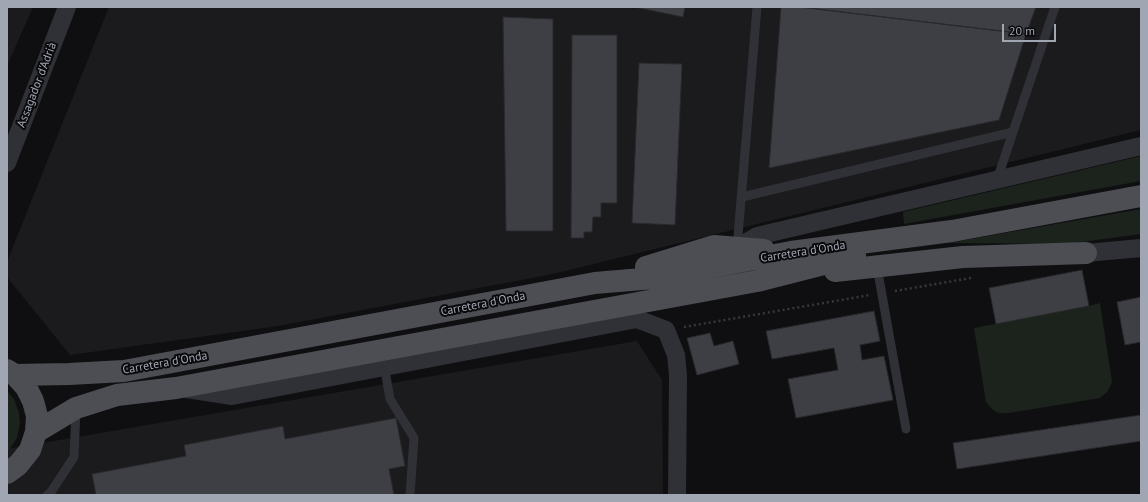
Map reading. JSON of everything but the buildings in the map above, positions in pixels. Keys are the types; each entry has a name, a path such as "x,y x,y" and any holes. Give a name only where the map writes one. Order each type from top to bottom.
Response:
{"main road":[{"name":"Carretera d'Onda","path":"11,373 69,374 124,371 595,283 654,278 791,252 952,231 1141,196"},
{"name":"Carretera d'Onda","path":"36,432 76,408 117,395 383,358 757,281 952,231"},
{"path":"595,283 714,246 791,252"},
{"path":"757,281 963,257 1086,253"},
{"path":"7,473 18,465 30,450 36,432 37,416 33,401 26,387 11,373"}],"street":[{"name":"Assagador d'Adrià","path":"7,163 67,7"},
{"path":"738,248 757,236 1141,146"},
{"path":"1086,253 1141,248"},
{"name":"Carretera d'Onda","path":"383,358 637,319 666,330"},
{"path":"666,330 676,355 678,376 677,495"}],"lane":[{"path":"738,248 757,7"},
{"path":"996,180 1055,7"},
{"path":"742,198 1013,132"},
{"path":"877,266 906,429"},
{"path":"383,358 390,399 414,438 410,495"},
{"path":"47,495 51,492 74,458 76,408"}],"path":[{"path":"666,330 882,293"}],"shaded area":[{"path":"7,7 33,7 7,66"},
{"path":"109,7 1141,7 1141,130 553,274 278,326 70,355 7,277 7,262"},
{"path":"1141,156 1141,181 904,224 903,212"},
{"path":"1141,209 1141,234 1066,244 948,243"},
{"path":"1100,303 1112,382 1108,391 1100,398 1009,413 998,413 992,409 986,402 974,328"},
{"path":"637,341 662,380 663,495 7,495 7,449"},
{"path":"7,391 14,399 19,413 20,423 17,438 7,452"}]}
